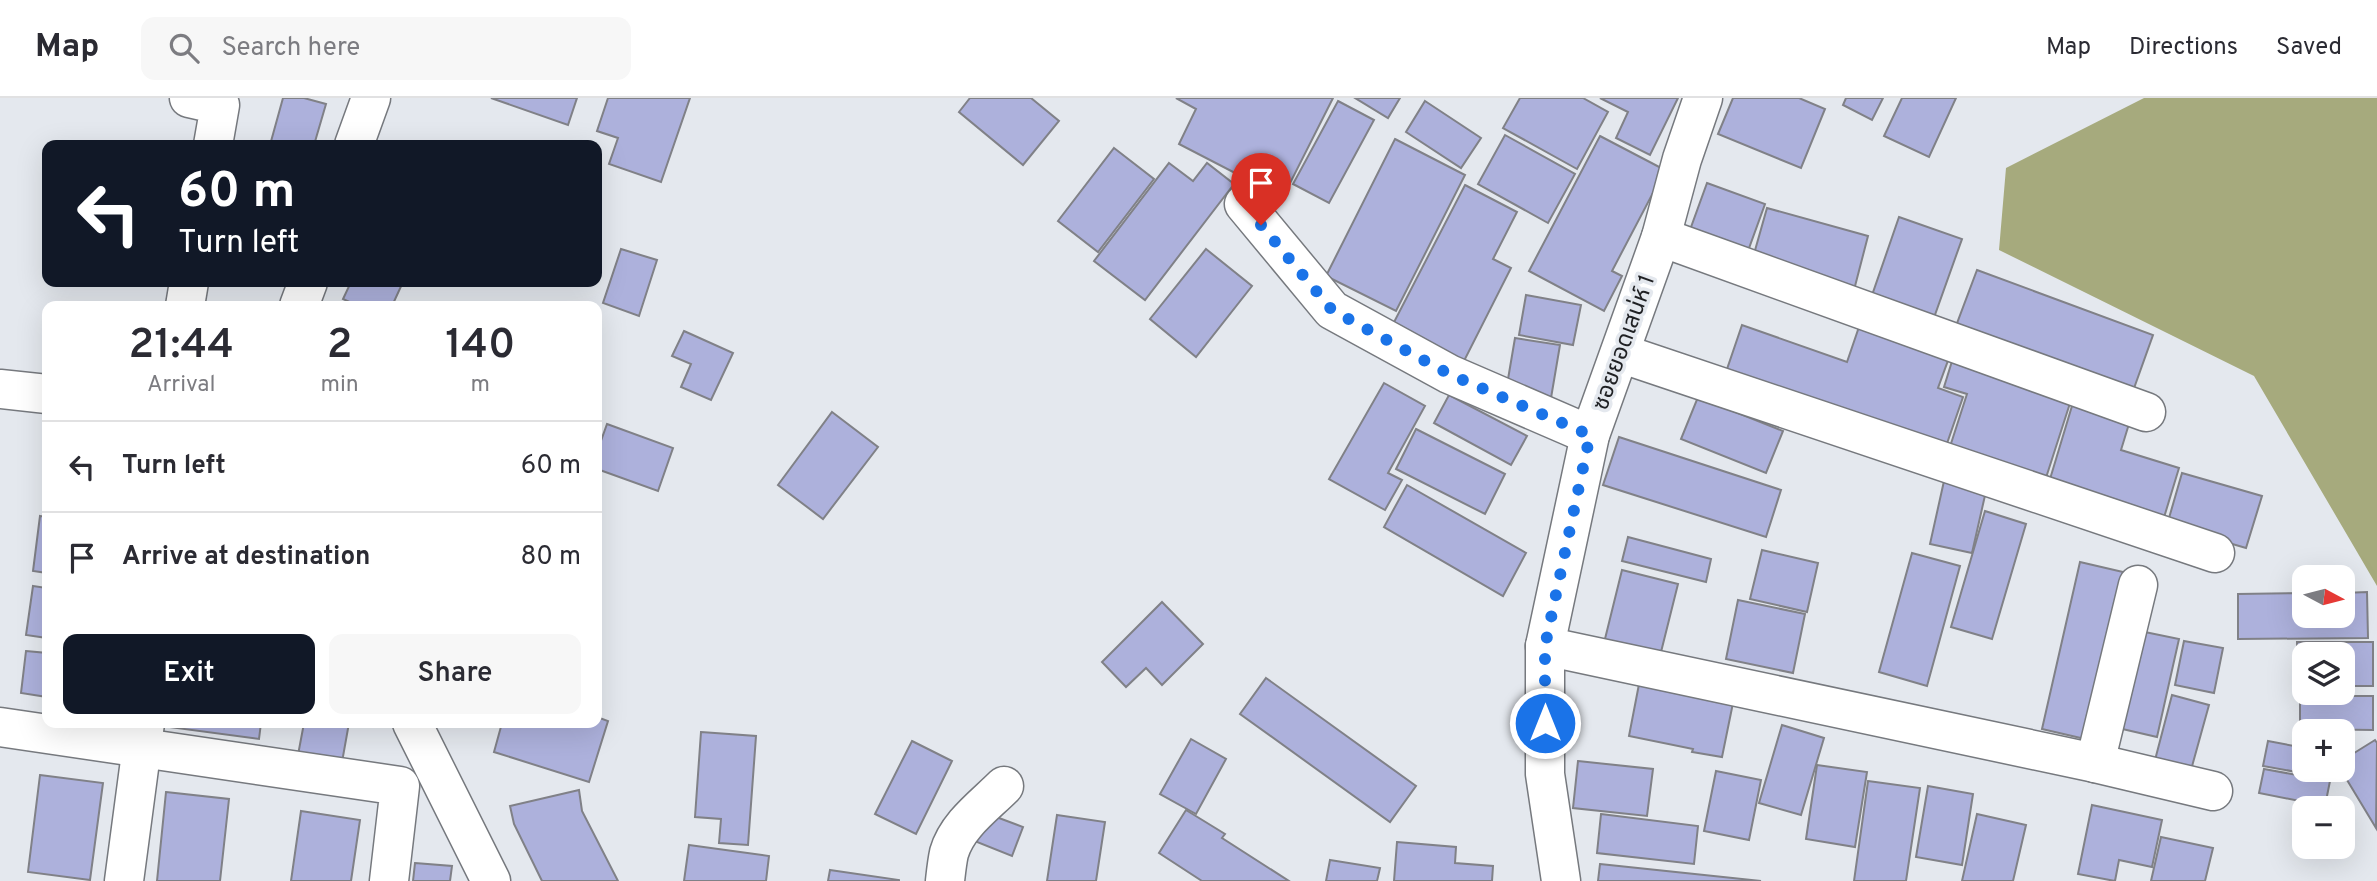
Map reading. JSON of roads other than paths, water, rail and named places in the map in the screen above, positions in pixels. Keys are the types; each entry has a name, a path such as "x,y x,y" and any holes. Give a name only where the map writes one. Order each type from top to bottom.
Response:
{"street":[{"path":"189,98 220,105 214,140"},
{"path":"356,140 371,98"},
{"name":"ซอยยอดเสน่ห์ 1","path":"1561,881 1545,774 1545,646 1590,435 1661,237 1682,159 1703,98"},
{"path":"1244,204 1332,310 1449,374 1590,435"},
{"path":"1661,237 2146,412"},
{"path":"1620,353 2215,553"},
{"path":"0,388 42,393"},
{"path":"2095,764 2138,585"},
{"path":"1545,646 2213,791"},
{"path":"0,727 143,735 400,786 389,881"},
{"path":"414,728 491,881"},
{"path":"124,881 143,735"},
{"path":"945,881 954,840 963,827 1004,786"}]}
